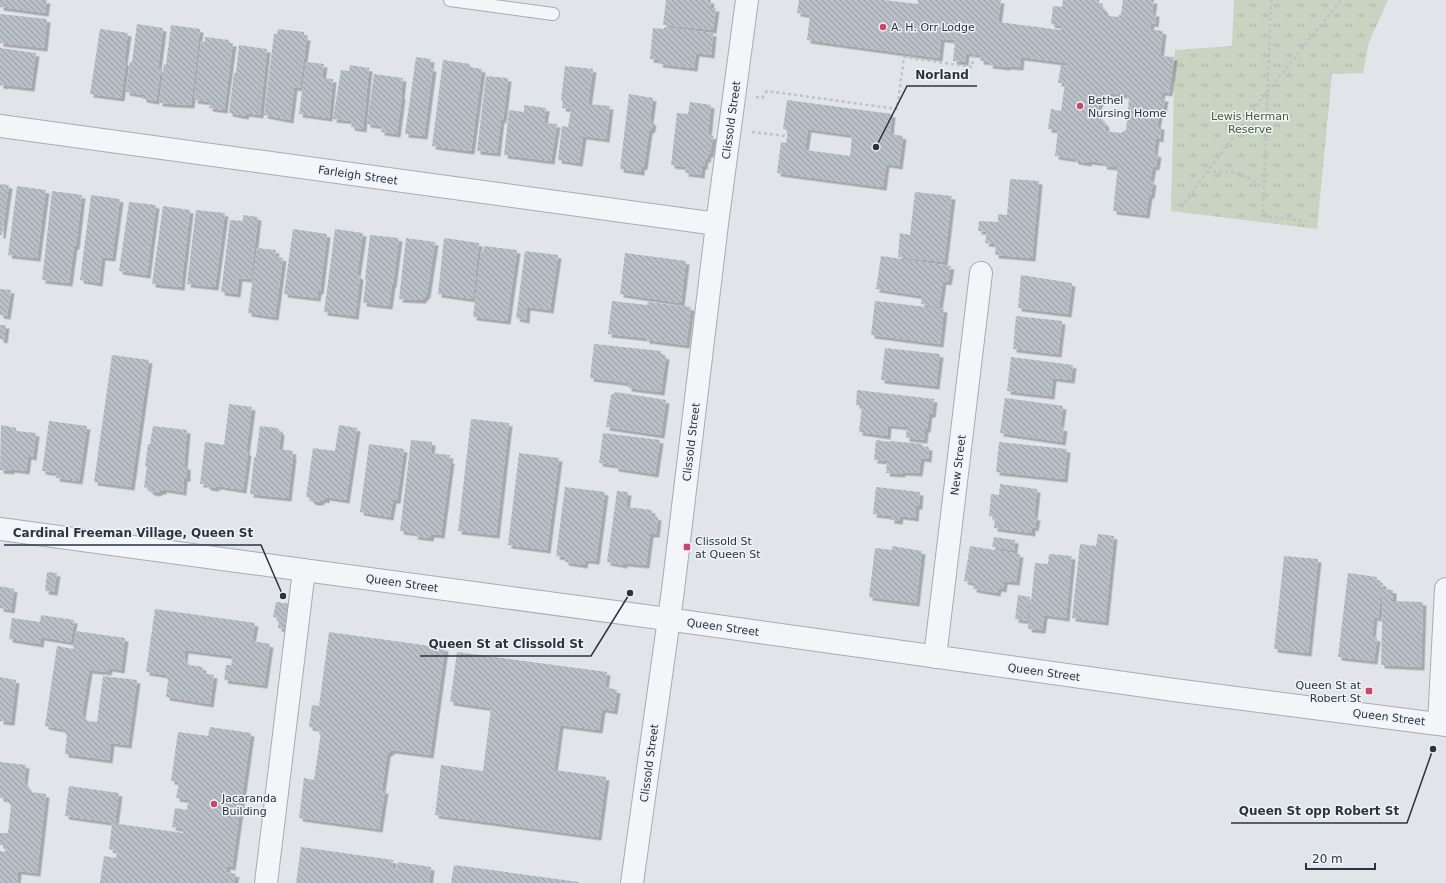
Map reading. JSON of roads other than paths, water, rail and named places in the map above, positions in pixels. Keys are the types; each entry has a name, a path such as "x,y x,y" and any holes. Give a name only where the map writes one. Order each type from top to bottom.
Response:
{"street":[{"name":"Clissold Street","path":"632,883 668,620 717,224 747,0"},
{"name":"Farleigh Street","path":"0,126 717,224"},
{"name":"New Street","path":"935,657 981,274"},
{"name":"Queen Street","path":"0,529 1174,690 1442,724"},
{"path":"266,883 304,570"},
{"path":"1442,724 1446,589"}],"lane":[{"path":"450,0 476,2 553,14"}],"place":[{"name":"A. H. Orr Lodge","path":"883,27"},
{"name":"Bethel Nursing Home","path":"1080,106"},
{"name":"Norland","path":"876,147"},
{"name":"Clissold St at Queen St","path":"687,547"},
{"name":"Queen St at Clissold St","path":"630,593"},
{"name":"Cardinal Freeman Village, Queen St","path":"283,596"},
{"name":"Queen St at Robert St","path":"1369,691"},
{"name":"Queen St opp Robert St","path":"1433,749"},
{"name":"Jacaranda Building","path":"214,804"}],"park label":[{"name":"Lewis Herman Reserve","path":"1250,122"}]}
